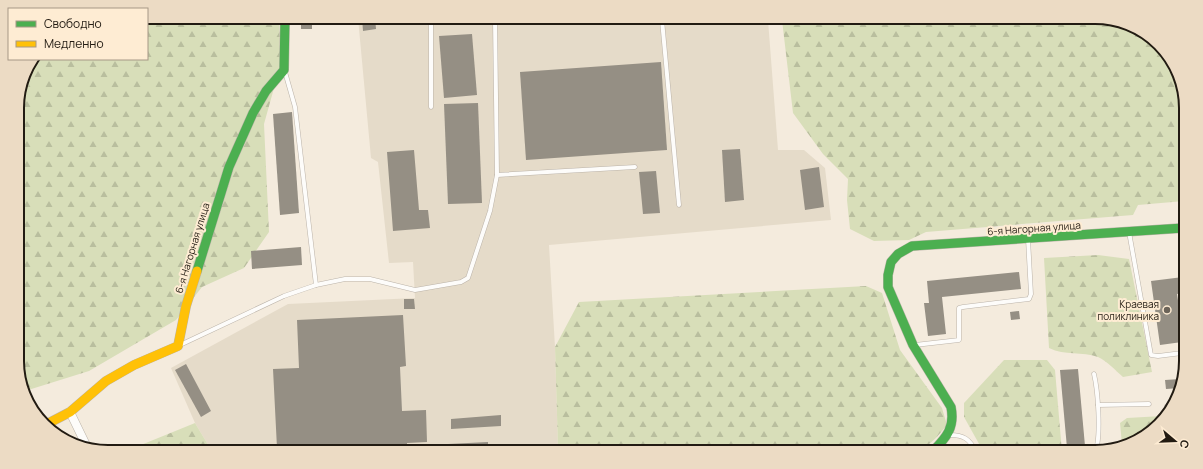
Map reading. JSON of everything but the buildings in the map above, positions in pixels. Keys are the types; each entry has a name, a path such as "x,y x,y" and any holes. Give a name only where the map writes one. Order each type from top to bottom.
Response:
{"street":[{"path":"284,24 284,70"},
{"name":"6-я Нагорная улица","path":"178,346 186,306 229,167 262,97 284,70"},
{"name":"6-я Нагорная улица","path":"913,345 888,287 888,275 891,262 898,254 912,246 1179,228"},
{"path":"913,345 951,406 953,415 950,435 939,445"},
{"path":"51,422 70,412 106,381 134,365 178,346"},
{"path":"70,412 84,442"}],"lane":[{"path":"431,24 431,107"},
{"path":"178,346 284,296 316,285 345,280 370,279 415,290 461,282 468,278 490,211 497,175 495,24"},
{"path":"662,24 679,205"},
{"path":"284,70 289,82 295,107 316,285"},
{"path":"497,175 635,167"},
{"path":"1129,232 1151,354 1158,356 1179,353"},
{"path":"913,345 959,340 960,308 1029,299 1031,294 1028,239"},
{"path":"1094,374 1098,405 1098,445"},
{"path":"1098,405 1150,404"},
{"path":"950,435 963,435 972,445"}],"shaded area":[{"path":"359,24 768,24 778,150 804,150 825,168 831,220 549,245 555,347 558,445 208,445 195,423 171,368 288,304 415,298 413,262 389,263 378,162 371,158"}],"green space":[{"path":"148,24 279,24 281,63 264,124 269,232 244,268 202,287 176,320 89,371 29,390 28,388 24,361 24,103 30,76 38,61 148,60"},
{"path":"782,24 1095,24 1122,28 1142,38 1158,53 1165,61 1175,81 1179,108 1179,201 1138,205 1133,215 926,232 909,240 874,241 850,229 847,200 848,179 823,154 793,113"},
{"path":"1098,255 1129,259 1152,372 1123,377 1098,357 1086,354 1061,352 1049,348 1044,258"},
{"path":"866,286 882,293 900,350 942,408 947,425 928,445 558,445 555,347 579,302"},
{"path":"1004,360 1047,360 1055,370 1061,445 980,445 964,417 964,403"},
{"path":"1158,416 1142,431 1122,441 1120,423 1127,418"},
{"path":"195,423 208,445 141,445"}],"traffic: fast":[{"path":"197,271 229,167 253,113 266,91 284,70 285,24"},
{"path":"938,445 946,436 951,426 951,407 913,345 888,287 888,275 891,262 898,254 912,246 1179,228"}],"traffic: slow":[{"path":"51,422 70,412 106,381 134,365 178,346 186,306 197,271"}],"place":[{"name":"Краевая поликлиника","path":"1167,310"}]}
